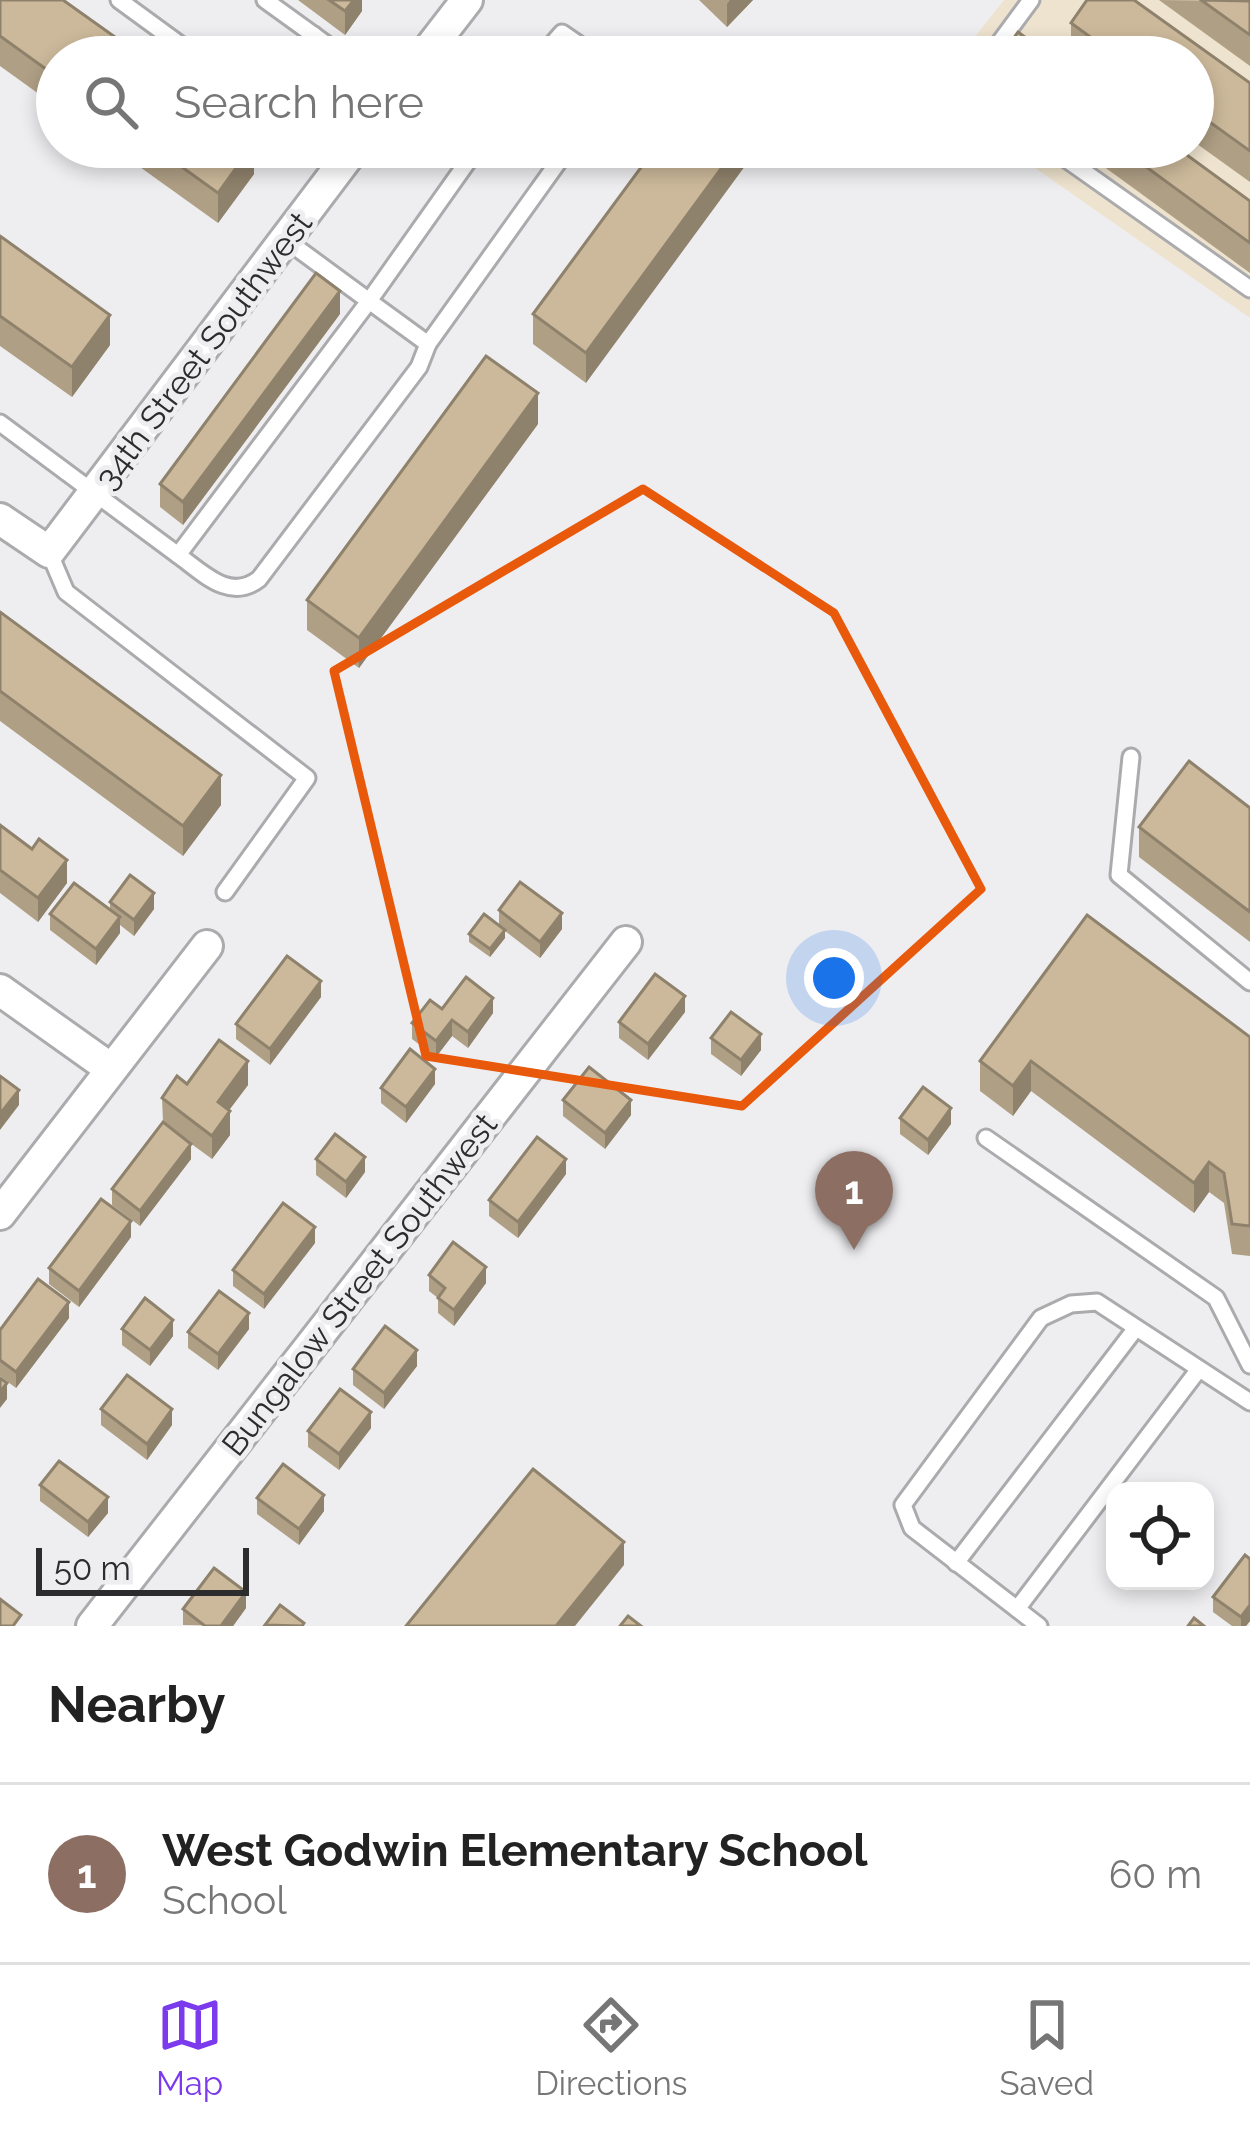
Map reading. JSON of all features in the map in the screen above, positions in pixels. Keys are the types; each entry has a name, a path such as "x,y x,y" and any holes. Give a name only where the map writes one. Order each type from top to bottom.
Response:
{"street":[{"path":"439,36 466,0"},
{"name":"34th Street Southwest","path":"49,552 339,168"},
{"path":"0,519 49,552"},
{"name":"Bungalow Street Southwest","path":"92,1626 626,942"},
{"path":"0,1214 207,946"},
{"path":"0,990 111,1069"}],"lane":[{"path":"119,0 168,36"},
{"path":"265,0 314,35"},
{"path":"1004,36 1031,0"},
{"path":"178,555 463,168"},
{"path":"0,423 227,589 247,589 419,367 428,344 554,168"},
{"path":"1079,168 1250,289"},
{"path":"286,240 428,344"},
{"path":"49,552 66,592 308,778 225,892"},
{"path":"1131,757 1119,875 1250,982"},
{"path":"986,1138 1216,1298 1250,1365"},
{"path":"1039,1626 912,1528 903,1505 1041,1318 1071,1304 1097,1302 1250,1402"},
{"path":"956,1563 1136,1328"},
{"path":"1017,1609 1204,1372"}],"highlighted area":[{"path":"643,489 834,613 981,889 742,1106 426,1056 334,671"}],"shaded area":[{"path":"1004,0 1250,0 1250,318 1035,168 1214,168 1214,36 976,36"}],"building":[{"path":"0,0 63,0 114,36 36,36 36,62 0,36"},
{"path":"329,0 354,0 345,11"},
{"path":"1087,0 1134,0 1184,36 1089,36 1071,23"},
{"path":"1201,0 1250,1 1250,35"},
{"path":"1214,57 1250,83 1250,151 1214,125"},
{"path":"183,168 236,168 218,193"},
{"path":"641,168 722,168 586,353 533,314"},
{"path":"1148,168 1205,168 1250,201 1250,243"},
{"path":"0,236 110,315 72,367 0,316"},
{"path":"316,273 340,291 183,502 160,484"},
{"path":"486,356 538,393 359,638 307,600"},
{"path":"0,612 221,775 183,826 0,691"},
{"path":"1189,761 1250,808 1250,912 1139,827"},
{"path":"0,825 32,849 39,839 67,860 38,898 0,870"},
{"path":"130,875 154,893 134,920 110,902"},
{"path":"520,882 562,913 540,942 499,910"},
{"path":"74,883 120,917 96,949 50,914"},
{"path":"484,914 505,930 490,949 469,934"},
{"path":"1087,915 1250,1037 1250,1226 1232,1224 1224,1173 1209,1162 1194,1183 1031,1061 1013,1086 980,1061"},
{"path":"287,956 321,981 270,1049 236,1024"},
{"path":"655,974 685,996 648,1044 619,1022"},
{"path":"466,977 493,998 468,1032 452,1020 436,1041 412,1023 430,1000 442,1009"},
{"path":"731,1012 761,1034 741,1060 711,1038"},
{"path":"219,1040 248,1061 218,1102 230,1111 212,1136 162,1098 177,1076 187,1084"},
{"path":"410,1049 435,1069 406,1107 381,1088"},
{"path":"589,1067 631,1100 605,1133 563,1100"},
{"path":"0,1076 19,1090 0,1114"},
{"path":"923,1087 951,1108 928,1140 900,1118"},
{"path":"163,1122 191,1144 140,1211 112,1189"},
{"path":"335,1134 365,1157 346,1182 316,1159"},
{"path":"537,1137 566,1159 518,1222 489,1200"},
{"path":"101,1199 131,1221 79,1291 49,1268"},
{"path":"283,1203 315,1227 264,1294 233,1270"},
{"path":"453,1242 486,1267 454,1310 438,1298 445,1288 429,1275"},
{"path":"38,1279 69,1302 16,1372 0,1360 0,1330"},
{"path":"219,1291 249,1313 218,1354 188,1332"},
{"path":"145,1298 173,1320 150,1350 122,1329"},
{"path":"385,1326 417,1350 384,1393 353,1369"},
{"path":"127,1375 172,1409 147,1444 101,1409"},
{"path":"340,1389 371,1412 339,1454 308,1431"},
{"path":"59,1461 108,1497 88,1522 40,1485"},
{"path":"283,1464 324,1495 299,1529 257,1498"},
{"path":"533,1469 624,1542 556,1626 406,1626"},
{"path":"1245,1555 1250,1559 1250,1605 1241,1617 1213,1597"},
{"path":"214,1568 246,1592 221,1626 205,1626 183,1609"},
{"path":"0,1599 21,1615 13,1626 0,1626"},
{"path":"280,1605 304,1623 302,1626 265,1625"},
{"path":"628,1616 641,1626 620,1626"}],"place":[{"name":"West Godwin Elementary School","path":"854,1250"}]}
